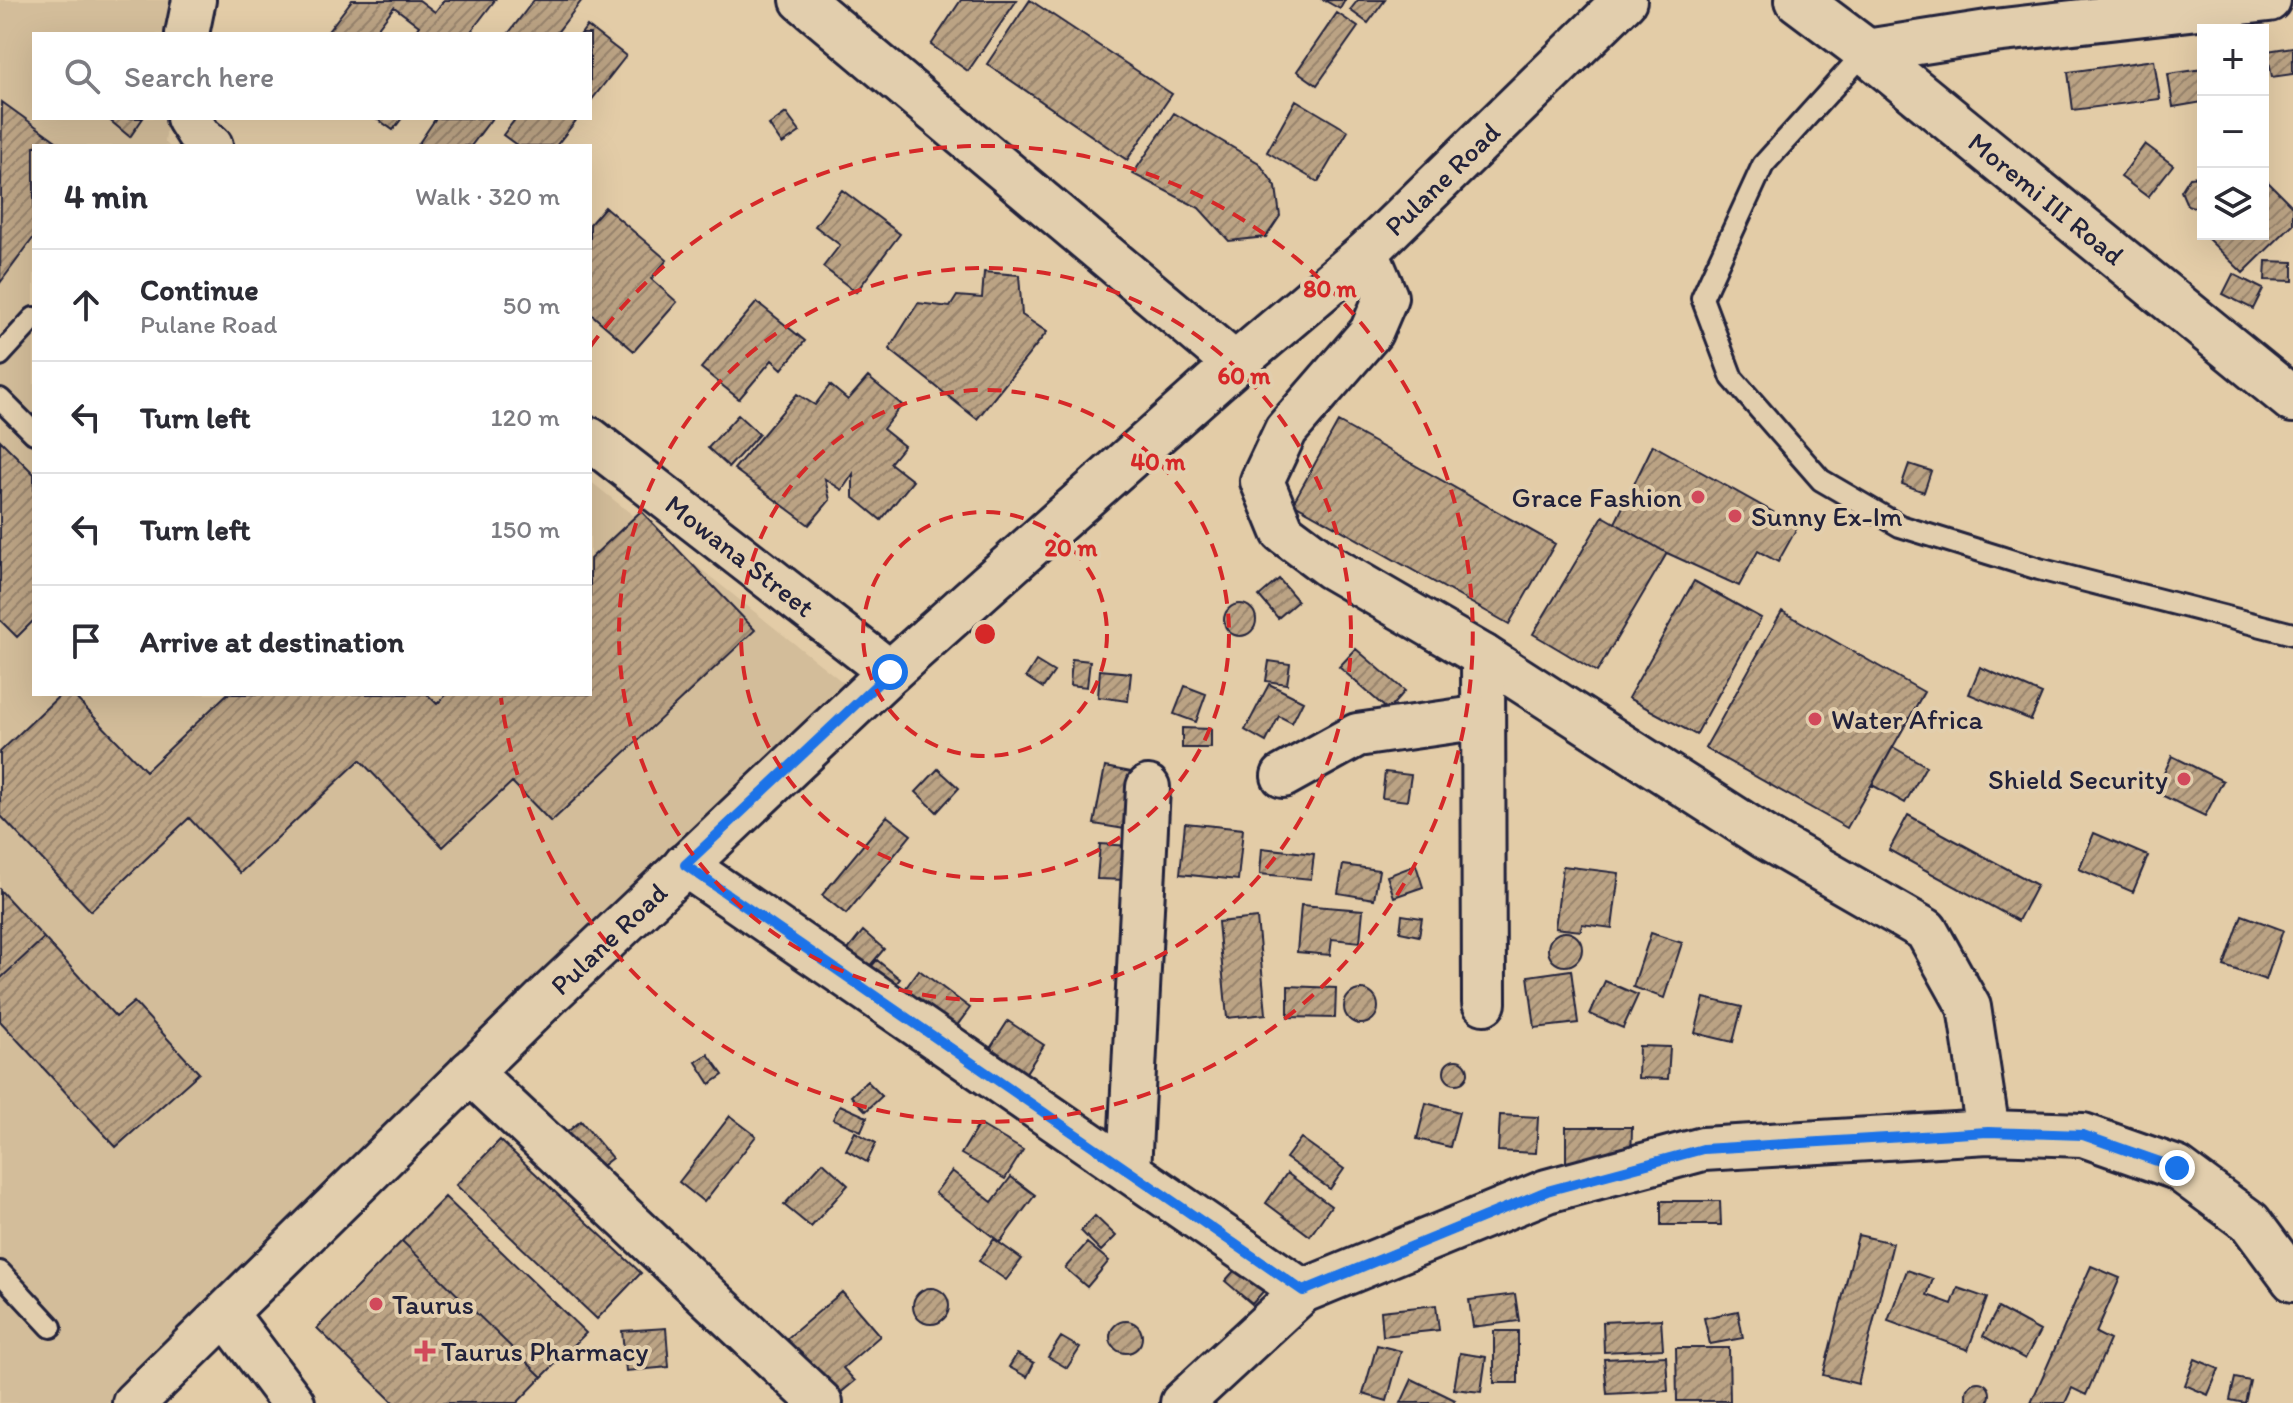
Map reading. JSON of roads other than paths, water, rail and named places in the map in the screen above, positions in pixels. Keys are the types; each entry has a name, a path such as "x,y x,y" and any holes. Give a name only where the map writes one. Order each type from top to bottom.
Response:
{"street":[{"path":"187,32 194,0"},
{"path":"802,0 1235,364"},
{"name":"Pulane Road","path":"134,1403 470,1072 890,672 1235,364 1367,252 1625,0"},
{"name":"Moremi III Road","path":"1798,0 1866,51 2293,400"},
{"path":"1866,51 1994,31 2253,1"},
{"path":"1367,252 1386,297 1371,332 1286,430 1262,481 1283,532 1330,567 1483,656 1766,838 1926,930 1969,1007 1988,1132"},
{"name":"Mowana Street","path":"592,441 890,672"},
{"path":"1483,656 1484,1003"},
{"path":"1283,776 1357,735 1483,717"},
{"path":"1129,1171 1148,787"},
{"path":"685,865 1303,1291"},
{"path":"470,1072 821,1403"},
{"path":"1182,1403 1303,1291 1547,1191 1703,1149 1988,1132 2083,1135 2177,1168 2250,1222 2293,1280"},
{"path":"226,1314 290,1402"}],"lane":[{"path":"1866,51 1763,165 1702,298 1732,378 1821,480 1900,526 2039,569 2293,634"},
{"path":"0,355 32,320"},
{"path":"0,399 32,431"},
{"path":"0,1272 51,1327"}],"place":[{"name":"Grace Fashion","path":"1698,497"},
{"name":"Sunny Ex-Im","path":"1735,516"},
{"name":"Water Africa","path":"1815,719"},
{"name":"Shield Security","path":"2184,779"},
{"name":"Taurus","path":"376,1304"},
{"name":"Taurus Pharmacy","path":"425,1351"}]}
